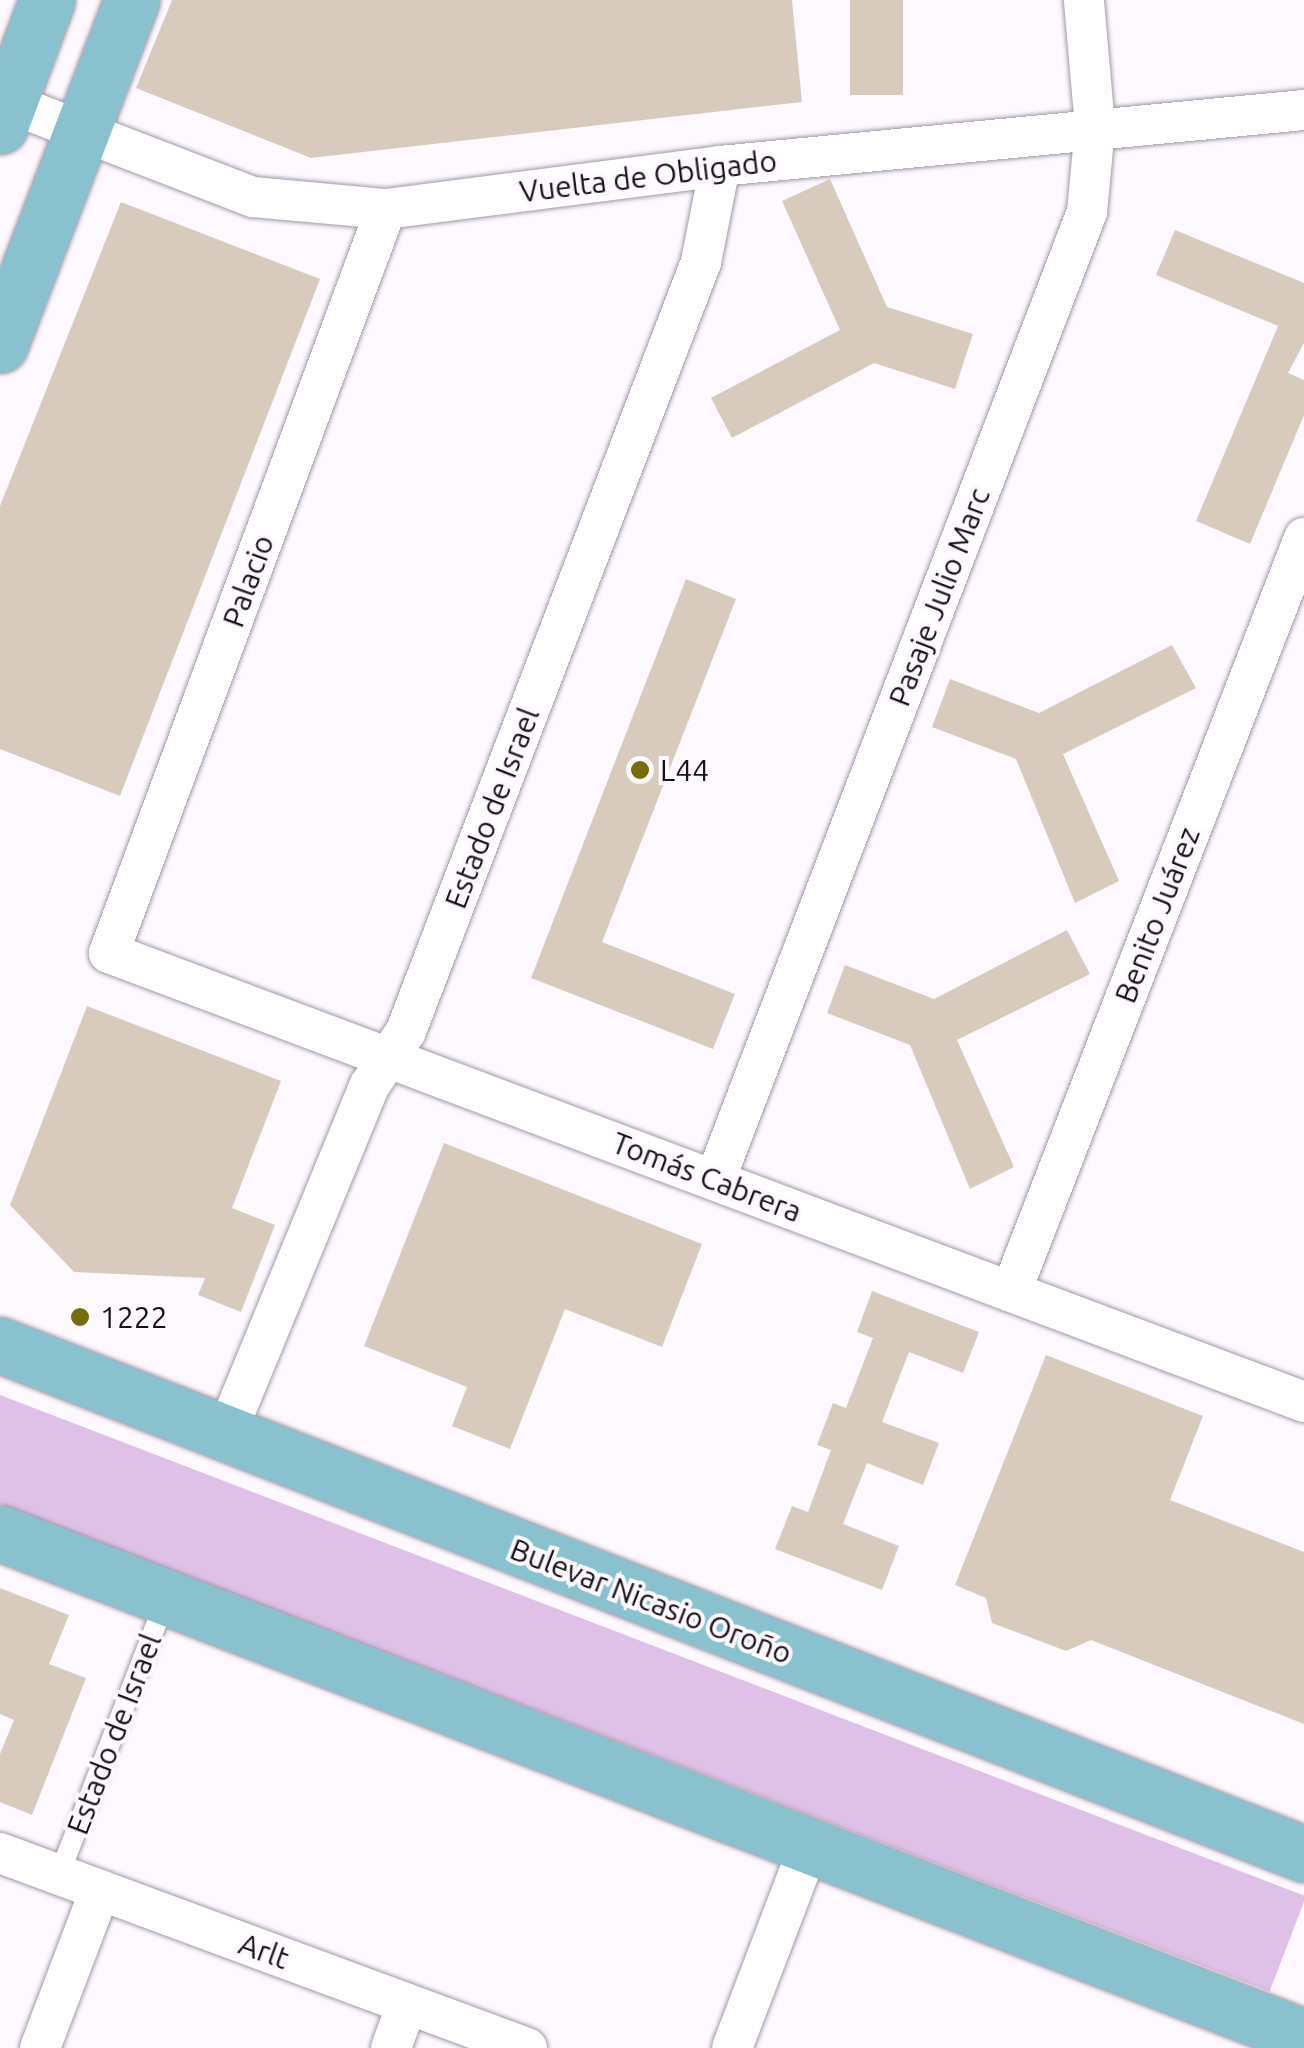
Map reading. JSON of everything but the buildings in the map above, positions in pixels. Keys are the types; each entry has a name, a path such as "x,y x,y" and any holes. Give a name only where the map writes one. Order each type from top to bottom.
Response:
{"main road":[{"path":"4,114 47,0"},
{"path":"0,346 132,0"},
{"name":"Bulevar Nicasio Oroño","path":"0,1345 1304,1854"},
{"path":"0,1533 168,1593 1304,2037"}],"street":[{"name":"Pasaje Julio Marc","path":"716,1180 1086,212 1095,127 1084,0"},
{"name":"Vuelta de Obligado","path":"4,114 82,131 253,196 386,210 720,166 1095,127 1304,110"},
{"name":"Estado de Israel","path":"225,1436 370,1085 406,1031 701,262 720,166"},
{"name":"Palacio","path":"110,952 386,210"},
{"name":"Benito Juárez","path":"1011,1292 1304,538"},
{"name":"Tomás Cabrera","path":"110,952 1304,1402"},
{"path":"732,2048 810,1844"},
{"name":"Arlt","path":"0,1853 527,2048"},
{"path":"40,2048 100,1890"},
{"path":"391,2048 408,2004"}],"lane":[{"name":"Estado de Israel","path":"59,1875 168,1593"}],"shaded area":[{"path":"0,1395 1304,1896 1270,1992 0,1504"}],"place":[{"name":"L44","path":"640,770"},
{"name":"1222","path":"80,1317"}]}
